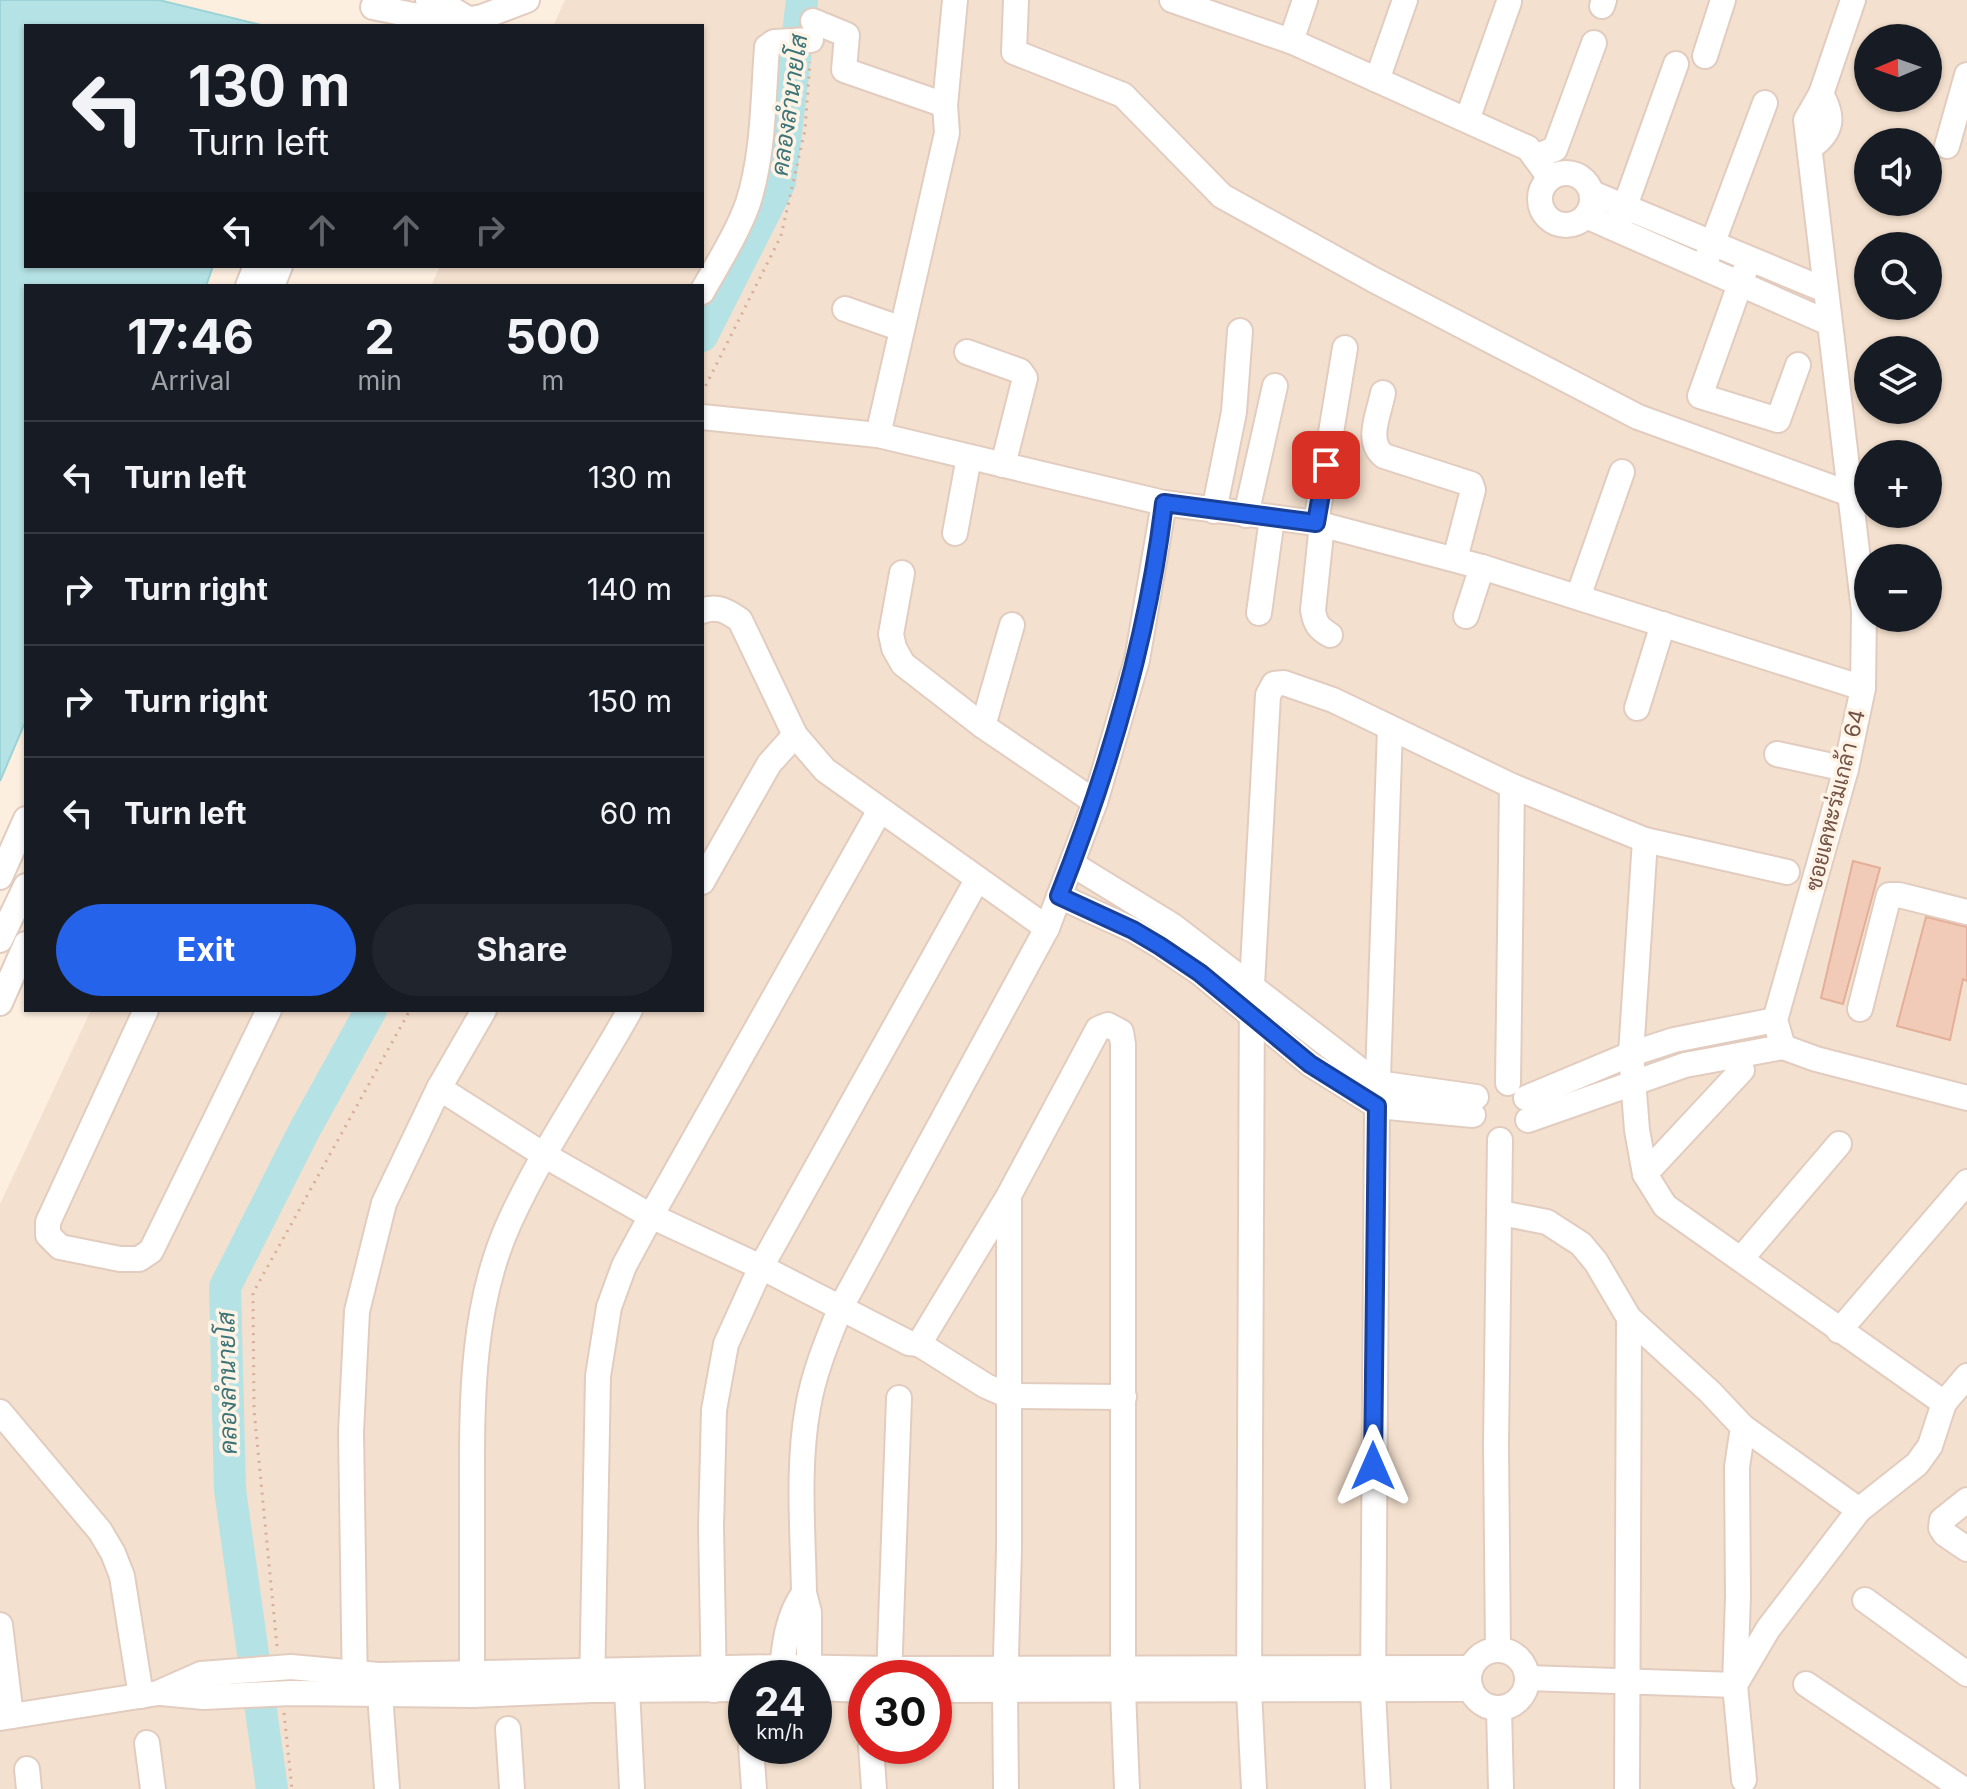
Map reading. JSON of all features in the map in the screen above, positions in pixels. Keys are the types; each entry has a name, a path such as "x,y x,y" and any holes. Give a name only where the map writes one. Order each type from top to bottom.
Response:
{"street":[{"path":"428,0 468,19"},
{"path":"878,435 947,133 945,105 955,0"},
{"path":"1016,0 1014,52 1123,95 1222,196 1374,280 1638,417 1850,494"},
{"path":"1172,0 1201,5 1293,42 1528,148 1550,178"},
{"path":"1293,42 1305,0"},
{"path":"1377,80 1405,0"},
{"path":"1705,56 1723,0"},
{"path":"1811,147 1825,136 1829,123 1829,108 1821,94 1853,0"},
{"path":"371,11 440,22 468,19 515,2"},
{"path":"1467,120 1509,2"},
{"path":"704,288 747,203 761,131 770,43 810,34 847,35 844,70 945,105"},
{"path":"1535,157 1555,149 1594,43"},
{"path":"1621,218 1676,64"},
{"path":"1947,146 1967,75"},
{"name":"ซอยเคหะร่มเกล้า 64","path":"1775,1020 1846,769 1863,688 1864,611 1806,120 1821,94"},
{"path":"1703,268 1765,103"},
{"path":"1561,173 1584,179 1589,204 1579,222 1561,225 1546,215 1540,198 1550,178 1561,173"},
{"path":"1589,204 1621,218 1703,268 1829,323"},
{"path":"1621,218 1713,243 1825,290"},
{"path":"1749,259 1700,396 1778,420 1798,365"},
{"path":"845,309 902,329"},
{"path":"1214,511 1234,412 1240,331"},
{"path":"1330,635 1315,622 1313,610 1319,524 1345,348"},
{"path":"967,352 1020,371 1025,378 1003,465"},
{"path":"1246,515 1275,386"},
{"path":"1383,393 1374,435 1373,445 1377,451 1471,484 1473,490 1455,559"},
{"path":"704,417 878,435 1164,503 1319,524 1482,567 1863,688"},
{"path":"955,533 969,457"},
{"path":"1578,597 1622,472"},
{"path":"810,1660 809,1612 804,1593 804,1458 808,1407 819,1365 841,1307 1047,928 1095,802 1137,660 1164,503"},
{"path":"1259,613 1272,518"},
{"path":"1466,616 1482,567"},
{"path":"902,573 891,634 894,648 903,664 983,726 1095,802"},
{"path":"704,610 714,608 727,611 740,620 795,735 825,770 1047,928"},
{"path":"1637,708 1663,624"},
{"path":"983,726 1012,625"},
{"path":"1254,1789 1249,1679 1252,985 1268,695 1274,684 1284,683 1333,700 1512,786 1645,840 1787,872"},
{"path":"1378,1789 1373,1679 1377,1095 1390,728"},
{"path":"704,878 769,764 795,735"},
{"path":"1777,754 1846,769"},
{"path":"1474,1106 1482,1133 1500,1140 1520,1133 1512,786"},
{"path":"592,1681 598,1376 609,1307 624,1266 651,1216 880,810"},
{"path":"0,877 24,823"},
{"path":"1645,840 1631,1054 1637,1130 1645,1174 1665,1206 1944,1403"},
{"path":"1072,864 1173,926 1252,985 1377,1095"},
{"path":"714,1680 711,1527 714,1410 726,1344 761,1267 977,880"},
{"path":"0,940 24,890"},
{"path":"1860,1009 1889,895 1967,912"},
{"path":"1059,896 1160,946 1200,973 1310,1064 1377,1095 1474,1106"},
{"path":"0,1003 24,949"},
{"path":"145,1012 48,1222 48,1235 60,1247 120,1259 139,1259 151,1251 268,1012"},
{"path":"354,1683 351,1432 357,1311 384,1203 439,1088 483,1012"},
{"path":"472,1684 472,1424 477,1349 485,1294 509,1222 544,1155 629,1012"},
{"path":"1521,1100 1631,1054 1674,1040 1775,1020 1783,1047"},
{"path":"919,1344 1008,1197 1098,1029 1108,1025 1115,1027 1121,1032 1123,1044 1123,1680 1127,1789"},
{"path":"1474,1106 1489,1085 1521,1100 1634,1082 1685,1065 1783,1047 1816,1059 1967,1098"},
{"path":"1645,1174 1742,1070"},
{"path":"439,1088 544,1155 651,1216 761,1267 909,1343 919,1344 986,1386 1009,1396 1124,1397"},
{"path":"1498,1650 1496,1444 1500,1140"},
{"path":"1741,1259 1839,1144"},
{"path":"1839,1331 1967,1182"},
{"path":"1006,1789 1008,1197"},
{"path":"1501,1213 1547,1222 1581,1244 1596,1262 1629,1318 1710,1392 1743,1427 1859,1510"},
{"path":"1627,1789 1629,1318"},
{"path":"1735,1685 1768,1629 1859,1510 1917,1464 1930,1446 1944,1403 1967,1376"},
{"path":"889,1660 899,1398"},
{"path":"4,1425 100,1531 113,1553 122,1576 149,1695"},
{"path":"1743,1427 1737,1467 1735,1685 1744,1780"},
{"path":"1967,1500 1942,1520 1941,1528 1967,1549"},
{"path":"784,1660 793,1608 804,1593"},
{"path":"1865,1600 1967,1674"},
{"path":"0,1625 6,1717 202,1686 285,1662 380,1694 472,1684 714,1680 728,1684"},
{"path":"1498,1650 1518,1658 1527,1678 1519,1699 1499,1708 1477,1700 1471,1678 1478,1658 1498,1650"},
{"path":"202,1686 286,1697 378,1675 472,1684"},
{"path":"952,1677 1005,1680 1471,1678"},
{"path":"592,1681 627,1689 728,1678"},
{"path":"1527,1678 1735,1685"},
{"path":"952,1687 1005,1680"},
{"path":"1806,1684 1963,1789"},
{"path":"627,1689 632,1789"},
{"path":"380,1694 387,1789"},
{"path":"1499,1708 1501,1789"},
{"path":"508,1729 512,1789"},
{"path":"147,1743 153,1789"},
{"path":"752,1764 754,1789"},
{"path":"872,1764 874,1789"}],"path":[{"path":"704,389 781,236 805,130 810,34"},
{"path":"285,1662 254,1410 253,1293 409,1012"},
{"path":"286,1697 292,1789"}],"shaded area":[{"path":"565,0 1967,0 1967,1789 0,1789 0,1204 90,1012 704,1012 704,284 432,284 439,268 704,268 704,24 554,24"}],"water":[{"path":"0,0 159,0 257,24 24,24 24,268 212,268 207,284 24,284 24,725 0,781"}],"building":[{"path":"1853,861 1880,868 1843,1004 1821,998"},
{"path":"1926,917 1967,927 1967,981 1963,979 1950,1040 1897,1026"}],"waterway":[{"name":"คลองลำนายโส","path":"704,332 780,182 802,0"},
{"name":"คลองลำนายโส","path":"272,1789 230,1490 225,1287 305,1129 370,1012"}],"route":[{"path":"1326,465 1316,523 1164,503 1137,660 1095,802 1059,896 1160,946 1200,973 1310,1064 1377,1106 1373,1466"}]}
